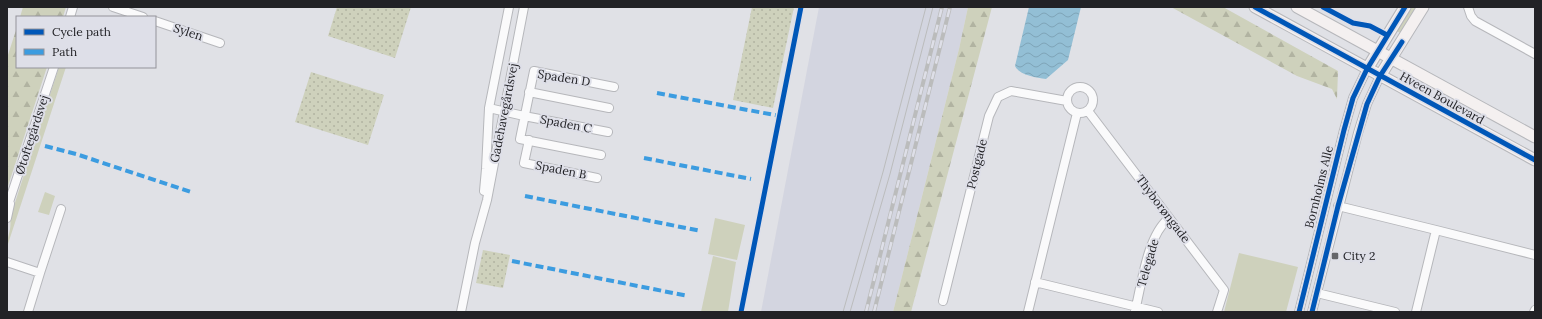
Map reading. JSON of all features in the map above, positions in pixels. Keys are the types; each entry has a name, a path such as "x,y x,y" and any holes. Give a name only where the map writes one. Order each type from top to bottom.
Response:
{"street":[{"path":"113,7 140,16"},
{"name":"Gadehavegårdsvej","path":"461,312 481,218 486,169 489,108 509,7"},
{"name":"Gadehavegårdsvej","path":"481,218 487,200 505,112 524,7"},
{"name":"Hveen Boulevard","path":"1255,7 1535,160"},
{"name":"Hveen Boulevard","path":"1297,7 1535,137"},
{"path":"1367,69 1405,7"},
{"path":"1380,76 1423,7"},
{"path":"1468,7 1474,21 1535,54"},
{"name":"Sylen","path":"156,21 220,42"},
{"name":"Øtoftegårdsvej","path":"7,218 9,212 8,206 54,68"},
{"name":"Bornholms Alle","path":"1299,312 1344,130 1353,98 1367,69"},
{"name":"Spaden D","path":"524,116 534,71 614,87"},
{"name":"Bornholms Alle","path":"1312,312 1338,206 1367,104 1380,76"},
{"path":"1079,87 1085,88 1091,93 1093,98 1092,104 1088,110 1082,113 1070,108 1067,97 1072,90 1079,87"},
{"name":"Postgade","path":"943,301 988,116 998,97 1011,91 1067,101"},
{"name":"Spaden D","path":"529,92 610,108"},
{"name":"Spaden C","path":"489,108 608,132"},
{"name":"Thyborøngade","path":"1088,110 1224,290 1217,312"},
{"path":"1028,312 1077,112"},
{"path":"524,116 520,139 529,140"},
{"name":"Spaden B","path":"597,178 524,163 529,140 601,155"},
{"path":"1338,206 1535,255"},
{"path":"28,312 61,209"},
{"name":"Telegade","path":"1135,309 1152,242 1158,230 1169,218"},
{"path":"1416,312 1436,230"},
{"path":"7,262 40,273"},
{"path":"1035,282 1135,309 1158,312"},
{"path":"1317,293 1395,312"}],"shaded area":[{"path":"819,7 968,7 959,49 893,312 761,312"}],"green space":[{"path":"23,7 66,7 63,16 20,16"},
{"path":"337,7 411,7 395,58 328,36"},
{"path":"752,7 794,7 773,108 733,100"},
{"path":"968,7 992,7 911,312 893,312 959,49"},
{"path":"1171,7 1223,7 1338,71 1337,99 1332,89 1297,76"},
{"path":"1411,7 1418,7 1401,33 1396,31"},
{"path":"16,30 16,68 47,68 7,189 7,58"},
{"path":"59,68 66,68 7,247 10,218"},
{"path":"311,72 384,95 368,145 295,122"},
{"path":"45,192 55,196 49,215 38,212"},
{"path":"715,218 745,225 737,260 708,254"},
{"path":"483,250 510,255 503,288 476,283"},
{"path":"1239,253 1298,267 1286,312 1224,312"},
{"path":"713,256 736,262 728,312 701,312"}],"water":[{"path":"1029,7 1081,7 1068,60 1046,79 1024,74 1015,66"}],"tram line":[{"path":"843,312 883,172 926,7"},
{"path":"850,312 890,174 933,7"}],"railway":[{"path":"866,312 942,7"},
{"path":"874,312 950,7"}],"marked path":[{"path":"657,93 780,116"},
{"path":"45,146 76,154 191,192"},
{"path":"644,158 751,179"},
{"path":"525,196 701,231"},
{"path":"512,261 688,296"}],"cycle path":[{"path":"741,312 801,7"},
{"path":"1255,7 1535,160"},
{"path":"1323,7 1353,23 1370,26 1387,35"},
{"path":"1299,312 1353,98 1367,69 1405,7"},
{"path":"1312,312 1338,206 1367,104 1380,76 1402,42"}],"place":[{"name":"City 2","path":"1335,256"}]}
